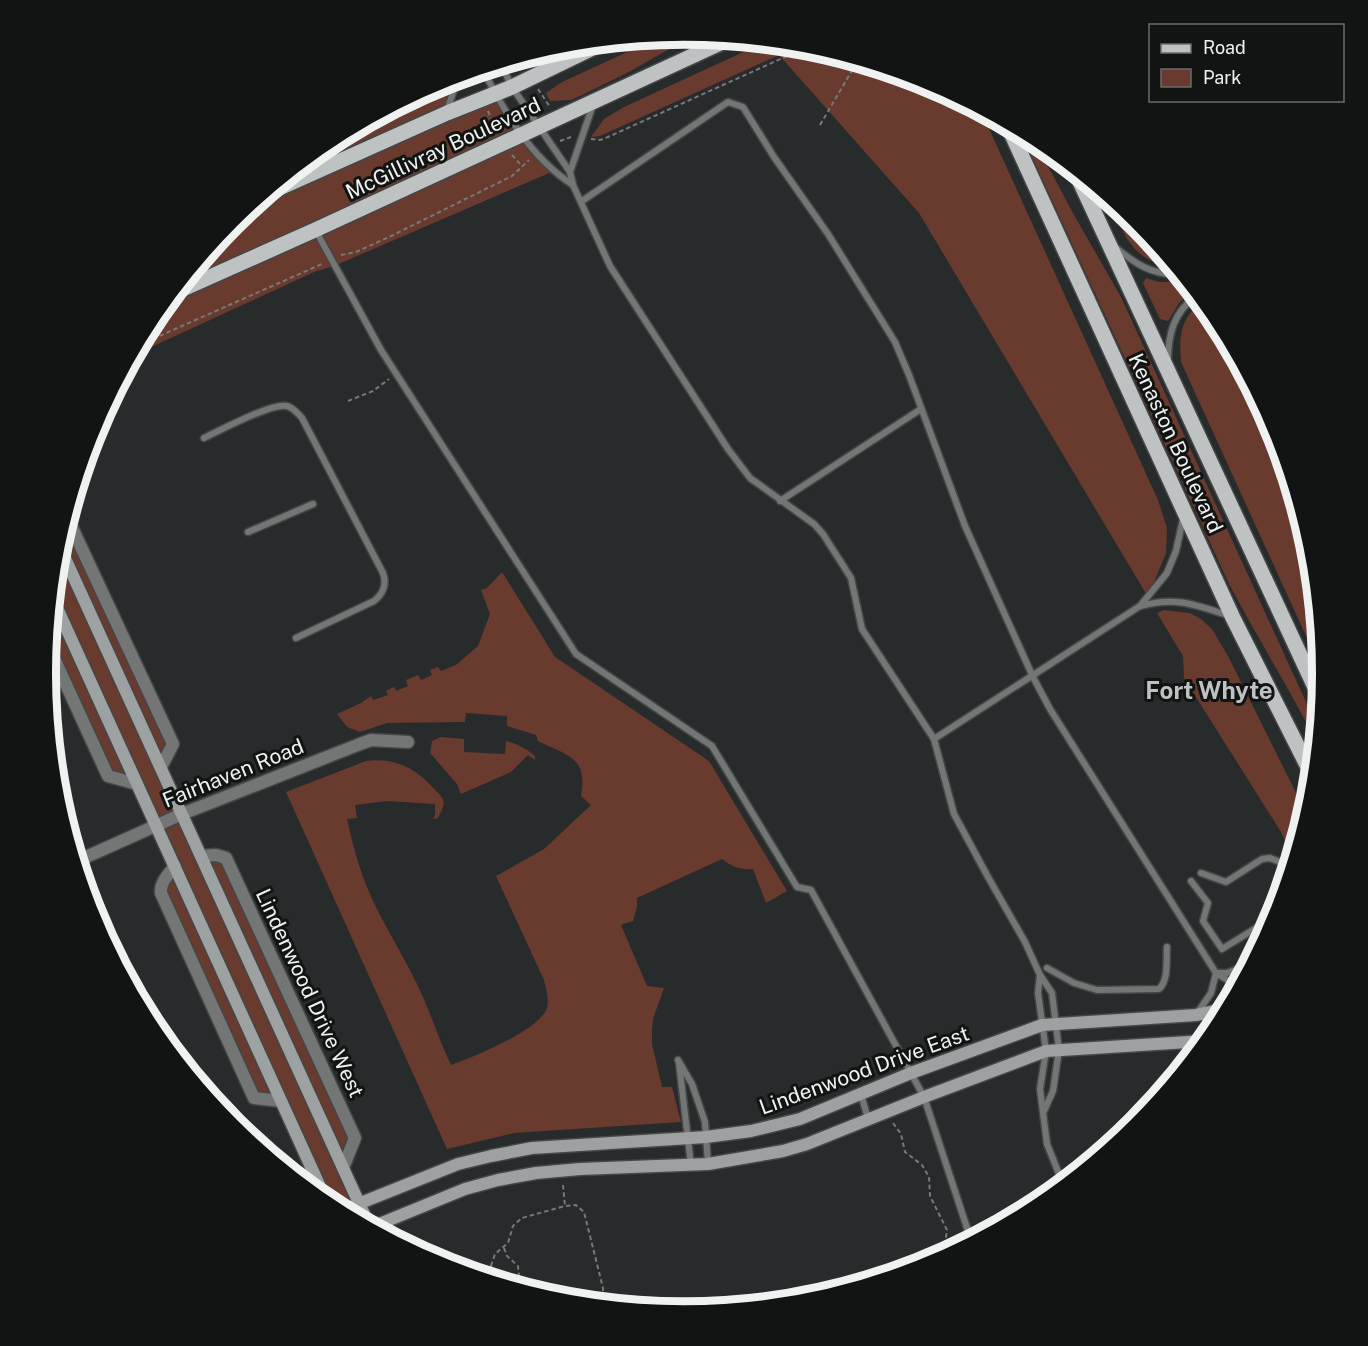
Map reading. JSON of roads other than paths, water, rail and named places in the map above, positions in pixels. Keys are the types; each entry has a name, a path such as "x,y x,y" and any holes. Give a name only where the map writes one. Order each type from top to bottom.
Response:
{"main road":[{"name":"McGillivray Boulevard","path":"190,286 715,46"},
{"name":"McGillivray Boulevard","path":"294,182 447,113 512,87 578,54"},
{"name":"Kenaston Boulevard","path":"1014,139 1233,618 1306,763"},
{"name":"Kenaston Boulevard","path":"1085,190 1312,681"}],"street":[{"path":"73,529 173,744 161,767"},
{"name":"Lindenwood Drive West","path":"66,561 364,1213"},
{"path":"59,612 318,1183"},
{"path":"56,663 108,776 137,784"},
{"name":"Fairhaven Road","path":"84,858 182,814 371,740 408,742"},
{"name":"Lindenwood Drive West","path":"201,856 216,855 226,858 355,1138 343,1168"},
{"path":"175,866 162,885 161,893 254,1098 281,1101"},
{"name":"Lindenwood Drive East","path":"352,1206 458,1164 532,1148 689,1139 751,1131 800,1119 911,1073 1042,1025 1196,1015 1213,1012"},
{"path":"380,1222 465,1189 536,1173 708,1164 783,1151 807,1144 1046,1051 1192,1042"}],"lane":[{"path":"538,62 549,67"},
{"path":"504,71 512,87 570,172 573,185 610,266 728,449 750,478 814,524 851,578 862,629 934,739 954,814 1025,942 1040,975 1052,993 1059,1050 1053,1090 1044,1111"},
{"path":"484,77 488,96 520,135 561,177 573,185"},
{"path":"447,113 454,89"},
{"path":"570,172 594,102"},
{"path":"582,201 728,102 743,107 877,310 895,342 966,526 1033,677 1067,737 1216,973 1231,982"},
{"path":"315,230 376,342 576,654 712,746 797,887 812,890 924,1097 969,1233"},
{"path":"1109,241 1137,264 1149,270 1168,273"},
{"path":"1167,371 1170,337 1175,318 1189,301"},
{"path":"204,438 272,407 289,406 295,410 302,418 383,573 384,589 380,597 296,638"},
{"path":"780,501 921,409"},
{"path":"248,532 313,504"},
{"path":"934,739 1140,606 1162,580 1172,562 1185,512"},
{"path":"1140,606 1180,601 1233,618"},
{"path":"1201,873 1226,882 1262,859 1270,858 1280,862 1282,866"},
{"path":"1191,881 1208,903 1203,921 1222,949 1258,926"},
{"path":"1047,968 1074,983 1097,990 1159,989 1166,977 1167,947"},
{"path":"1216,973 1227,973 1238,969"},
{"path":"1196,1015 1211,993 1216,973"},
{"path":"1040,975 1038,993 1046,1051 1040,1089 1047,1144 1060,1176"},
{"path":"691,1165 678,1060 692,1084 705,1122 708,1164"},
{"path":"861,1094 868,1119"}],"district":[{"name":"Fort Whyte","path":"1209,690"}]}
